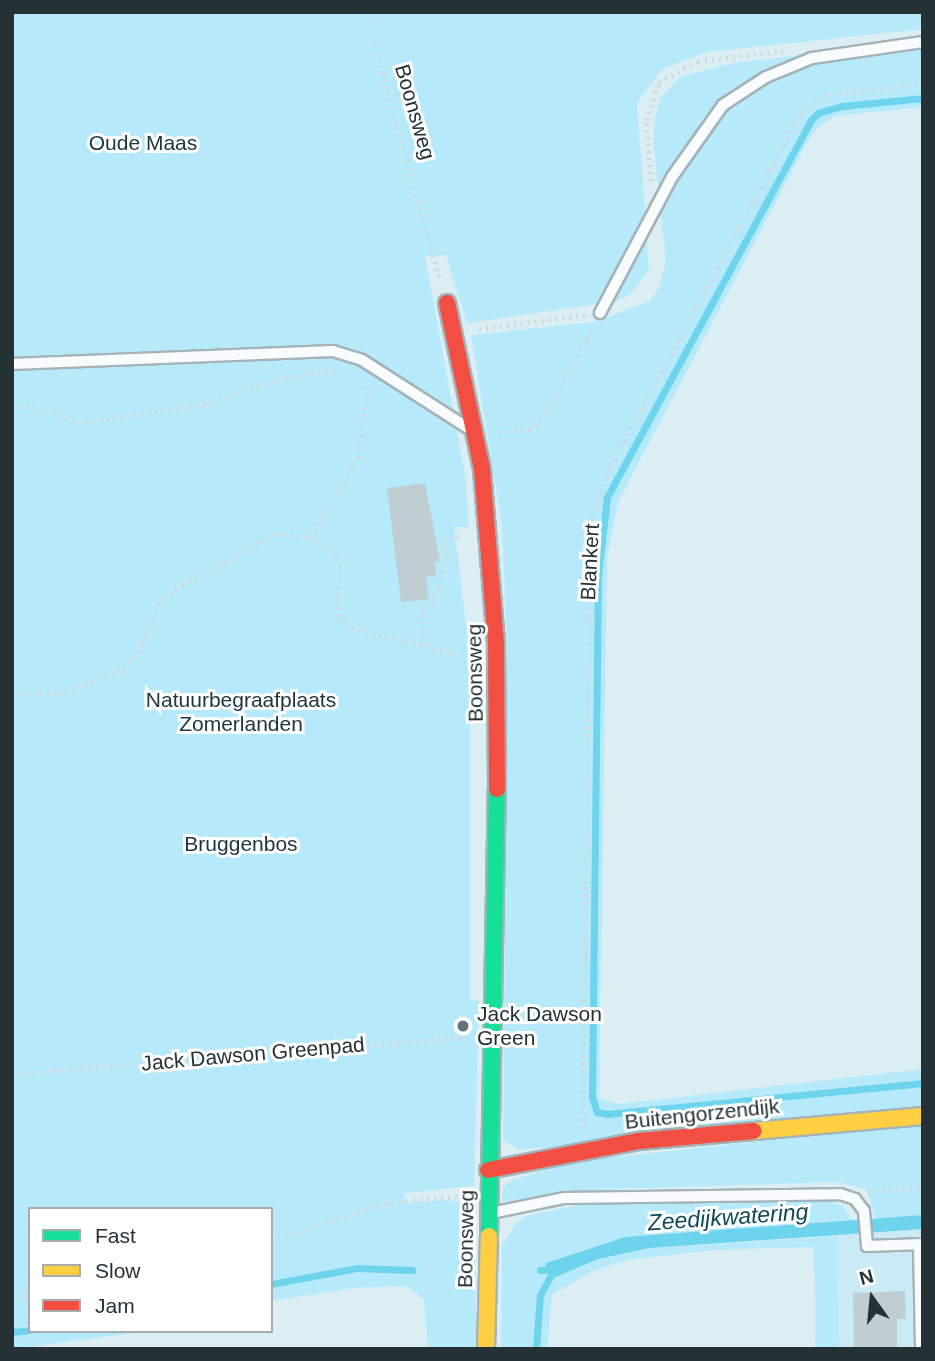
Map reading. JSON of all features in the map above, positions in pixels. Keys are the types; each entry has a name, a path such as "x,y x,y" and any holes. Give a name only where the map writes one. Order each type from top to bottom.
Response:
{"street":[{"name":"Boonsweg","path":"447,303 476,433 489,533 496,664 495,1035 488,1170 486,1349"},
{"name":"Buitengorzendijk","path":"488,1170 584,1150 710,1133 923,1116"}],"lane":[{"path":"600,313 672,177 723,105 766,77 812,58 923,42"},
{"path":"12,364 333,351 362,360 476,433"},
{"path":"488,1214 584,1197 815,1193 855,1199 866,1217 867,1246 921,1244 921,1349"}],"path":[{"name":"Boonsweg","path":"366,12 447,303"},
{"name":"Blankert","path":"584,1150 581,1073 591,518 611,466 802,110 825,95 923,84"},
{"path":"454,331 600,313"},
{"path":"476,433 530,430 548,412 600,313"},
{"path":"12,408 33,406 79,423 205,404 277,379 327,374 362,360 370,393 358,458 311,537"},
{"path":"421,645 422,611 433,599 446,560 443,538 489,533"},
{"path":"12,694 59,693 124,669 142,645 159,604 182,584 276,534 311,537 334,552 340,566 338,616 352,628 496,664"},
{"name":"Jack Dawson Greenpad","path":"12,1074 495,1035"},
{"path":"855,1199 883,1188 923,1187"},
{"path":"273,1239 385,1203 419,1197 488,1195"}],"shaded area":[{"path":"815,1229 923,1229 923,1349 815,1349"}],"green space":[{"name":"Bruggenbos","path":"12,12 923,12 923,29 707,52 662,69 637,103 649,269 631,294 617,301 467,323 446,255 425,256 465,475 469,527 454,527 470,656 470,1000 479,1001 474,1186 404,1193 407,1203 446,1200 459,1202 474,1214 477,1349 428,1349 424,1299 406,1286 354,1288 273,1301 273,1207 28,1207 28,1333 134,1333 12,1349"},
{"path":"923,42 923,107 835,116 818,127 808,141 618,502 607,560 599,1099 620,1104 923,1069 923,1108 520,1150 503,1140 507,644 502,525 471,335 594,322 650,301 660,286 666,261 653,139 656,114 662,96 682,76 733,63"},
{"path":"923,1124 923,1215 876,1220 866,1189 838,1182 588,1190 502,1202 503,1188 512,1180 576,1161"},
{"path":"818,1198 843,1206 853,1221 625,1237 546,1263 546,1270 650,1248 837,1236 839,1349 816,1349 814,1247 715,1250 626,1260 591,1272 552,1295 547,1349 501,1349 502,1246 515,1224 526,1216 580,1205"}],"water":[{"path":"923,1215 923,1229 650,1248 598,1259 556,1277 546,1270 546,1263 625,1237"}],"building":[{"path":"425,483 440,561 435,562 436,576 426,577 429,599 401,602 387,488"},
{"path":"905,1291 906,1319 897,1319 897,1349 854,1349 853,1293"}],"waterway":[{"path":"923,98 842,106 818,113 811,120 607,498 598,575 592,1097 597,1112 607,1114 923,1083"},
{"name":"Zeedijkwatering","path":"273,1284 357,1268 412,1270"},
{"name":"Zeedijkwatering","path":"540,1270 553,1269"},
{"path":"536,1349 540,1295 554,1270"},
{"name":"Zeedijkwatering","path":"12,1332 28,1330"}],"traffic: fast":[{"path":"489,1236 497,789"}],"traffic: slow":[{"path":"754,1131 923,1116"},
{"path":"486,1349 489,1236"}],"traffic: jam":[{"path":"447,303 482,469 496,642 497,789"},
{"path":"488,1170 639,1141 754,1131"}],"place":[{"name":"Jack Dawson Green","path":"463,1026"}],"park label":[{"name":"Oude Maas","path":"143,143"},
{"name":"Natuurbegraafplaats Zomerlanden","path":"241,712"}]}
